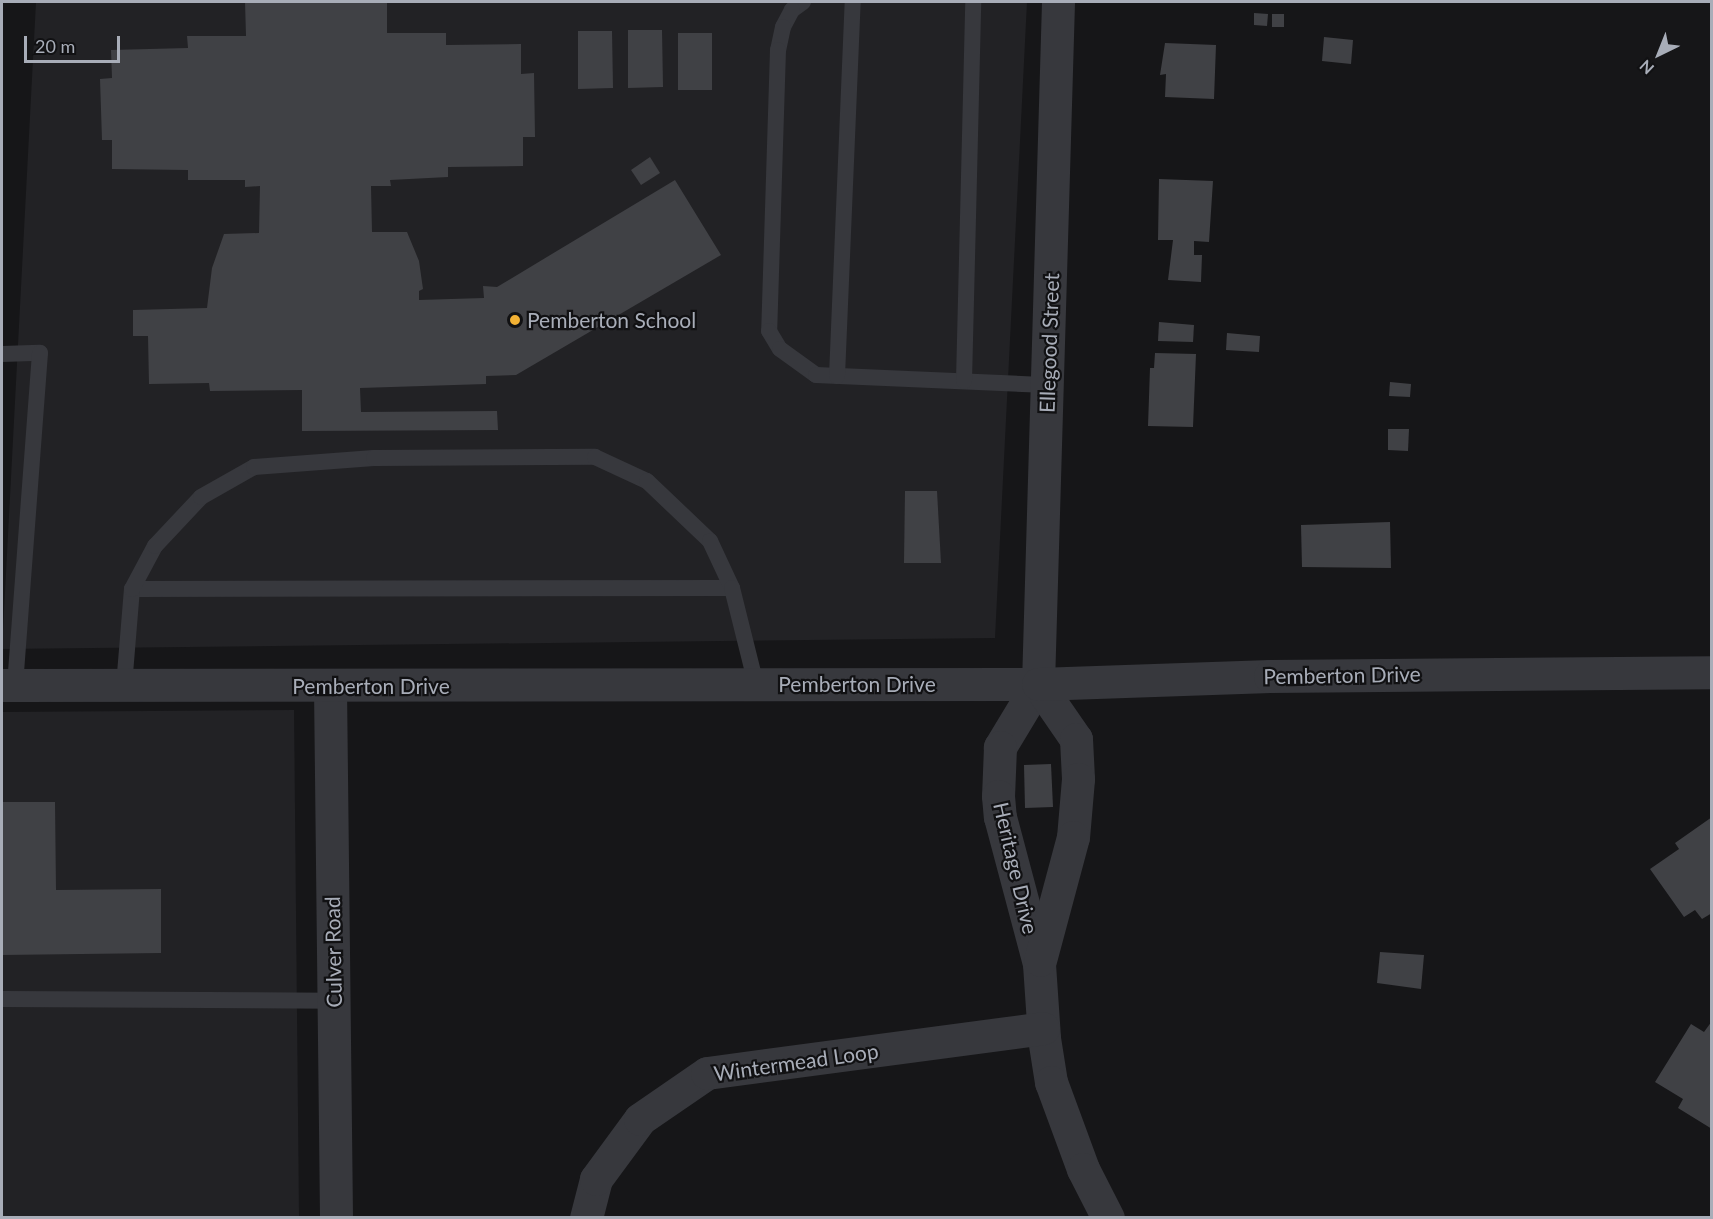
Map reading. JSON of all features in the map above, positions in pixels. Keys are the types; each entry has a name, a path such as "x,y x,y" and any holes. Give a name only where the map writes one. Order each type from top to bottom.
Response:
{"street":[{"name":"Ellegood Street","path":"1038,684 1058,2"},
{"name":"Pemberton Drive","path":"8,685 330,687 1038,684 1270,676 1712,672"},
{"name":"Heritage Drive","path":"1039,964 1073,837 1078,779 1076,739 1038,684 1000,747 998,796 1006,841 1039,964 1043,1028 1052,1082 1067,1128 1108,1218"},
{"name":"Culver Road","path":"330,687 336,1218"},
{"name":"Wintermead Loop","path":"586,1218 596,1179 640,1119 707,1073 1043,1028"}],"lane":[{"path":"803,2 792,10 783,27 778,50 769,331 780,349 798,365 816,375 1048,385"},
{"path":"837,376 853,2"},
{"path":"964,381 973,2"},
{"path":"2,354 39,352 40,363 8,685"},
{"path":"124,686 132,589 155,546 201,497 254,467 374,458 595,457 647,481 710,541 732,588 756,684"},
{"path":"132,589 732,588"},
{"path":"2,999 333,1001"}],"shaded area":[{"name":"Pemberton School","path":"36,2 1027,2 995,638 2,649"},
{"path":"294,710 299,1217 2,1217 2,712"}],"building":[{"path":"245,2 387,2 387,33 446,33 446,45 521,44 521,74 534,73 535,137 523,137 523,166 448,167 448,177 390,180 391,186 371,186 372,232 407,232 419,261 423,289 419,291 419,300 484,298 483,286 497,287 675,180 721,255 516,375 486,376 486,384 360,388 361,412 497,411 498,430 302,431 302,390 210,391 209,383 149,384 148,336 133,336 133,310 207,308 212,268 224,234 259,233 260,186 245,187 245,180 188,180 188,170 112,169 112,140 102,140 100,79 112,78 111,50 188,48 187,36 246,36"},
{"path":"1254,13 1268,14 1267,26 1254,25"},
{"path":"1272,14 1284,14 1284,27 1272,27"},
{"path":"628,30 662,30 663,87 628,88"},
{"path":"578,31 612,31 613,88 578,89"},
{"path":"678,33 712,33 712,90 678,90"},
{"path":"1324,37 1353,40 1351,64 1322,61"},
{"path":"1165,43 1216,45 1214,99 1165,97 1166,74 1160,75"},
{"path":"650,157 660,173 641,185 631,170"},
{"path":"1159,179 1213,181 1209,242 1194,241 1194,255 1202,255 1201,282 1168,280 1173,240 1158,240"},
{"path":"1159,322 1194,325 1193,342 1158,341"},
{"path":"1227,333 1260,336 1259,352 1226,350"},
{"path":"1155,353 1196,354 1193,427 1148,426 1150,368 1154,368"},
{"path":"1390,382 1411,384 1410,397 1389,396"},
{"path":"1388,429 1409,429 1408,451 1388,450"},
{"path":"905,491 937,491 941,563 904,563"},
{"path":"1390,522 1391,568 1302,567 1301,525"},
{"path":"1051,764 1053,807 1025,808 1024,765"},
{"path":"2,802 55,802 56,890 161,889 161,953 2,955"},
{"path":"1712,817 1712,913 1702,919 1695,910 1684,917 1650,869 1679,849 1675,843"},
{"path":"1380,952 1424,955 1421,989 1377,983"},
{"path":"1712,1021 1712,1129 1678,1108 1683,1099 1655,1082 1691,1024 1704,1032"}],"place":[{"name":"Pemberton School","path":"515,320"}]}
